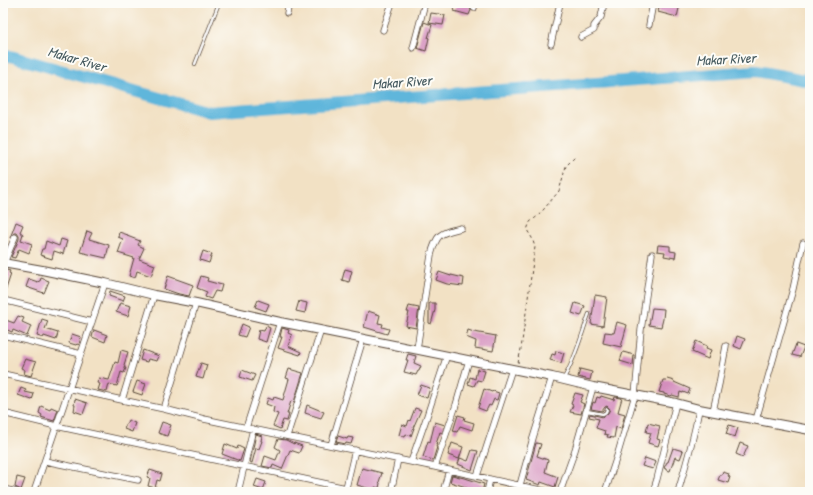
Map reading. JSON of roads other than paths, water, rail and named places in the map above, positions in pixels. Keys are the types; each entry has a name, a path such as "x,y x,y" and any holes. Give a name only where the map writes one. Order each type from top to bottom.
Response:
{"street":[{"path":"287,13 289,3"},
{"path":"383,30 392,3"},
{"path":"413,48 425,3"},
{"path":"551,44 560,3"},
{"path":"581,36 594,30 594,26 600,17 604,3"},
{"path":"649,25 653,3"},
{"path":"417,349 431,255 435,242 444,232 461,228"},
{"path":"15,237 4,263 106,283 154,295 280,322 514,369 699,409 810,430"},
{"path":"756,420 793,289 803,243"},
{"path":"605,492 635,395 641,330 652,254"},
{"path":"34,492 106,283"},
{"path":"122,400 154,295"},
{"path":"3,300 92,322"},
{"path":"164,409 196,303"},
{"path":"246,428 280,322"},
{"path":"287,436 321,330"},
{"path":"3,335 81,354"},
{"path":"331,445 363,339"},
{"path":"713,411 726,346"},
{"path":"411,462 446,355"},
{"path":"435,467 456,405 469,360"},
{"path":"477,476 514,369"},
{"path":"3,374 246,428 477,476 519,489 549,492"},
{"path":"519,489 552,377"},
{"path":"560,492 587,411 593,387"},
{"path":"653,492 676,403"},
{"path":"678,492 695,435 699,409"},
{"path":"3,413 346,490 355,450"},
{"path":"238,492 253,429"},
{"path":"391,492 398,459"},
{"path":"45,461 138,480"},
{"path":"443,492 449,470"},
{"path":"487,492 490,479"},
{"path":"3,488 17,492"}],"lane":[{"path":"195,64 219,3"},
{"path":"563,380 581,340 589,314"},
{"path":"587,411 604,414 607,409"}],"waterway":[{"name":"Makar River","path":"3,54 209,112 756,71 810,81"}]}
